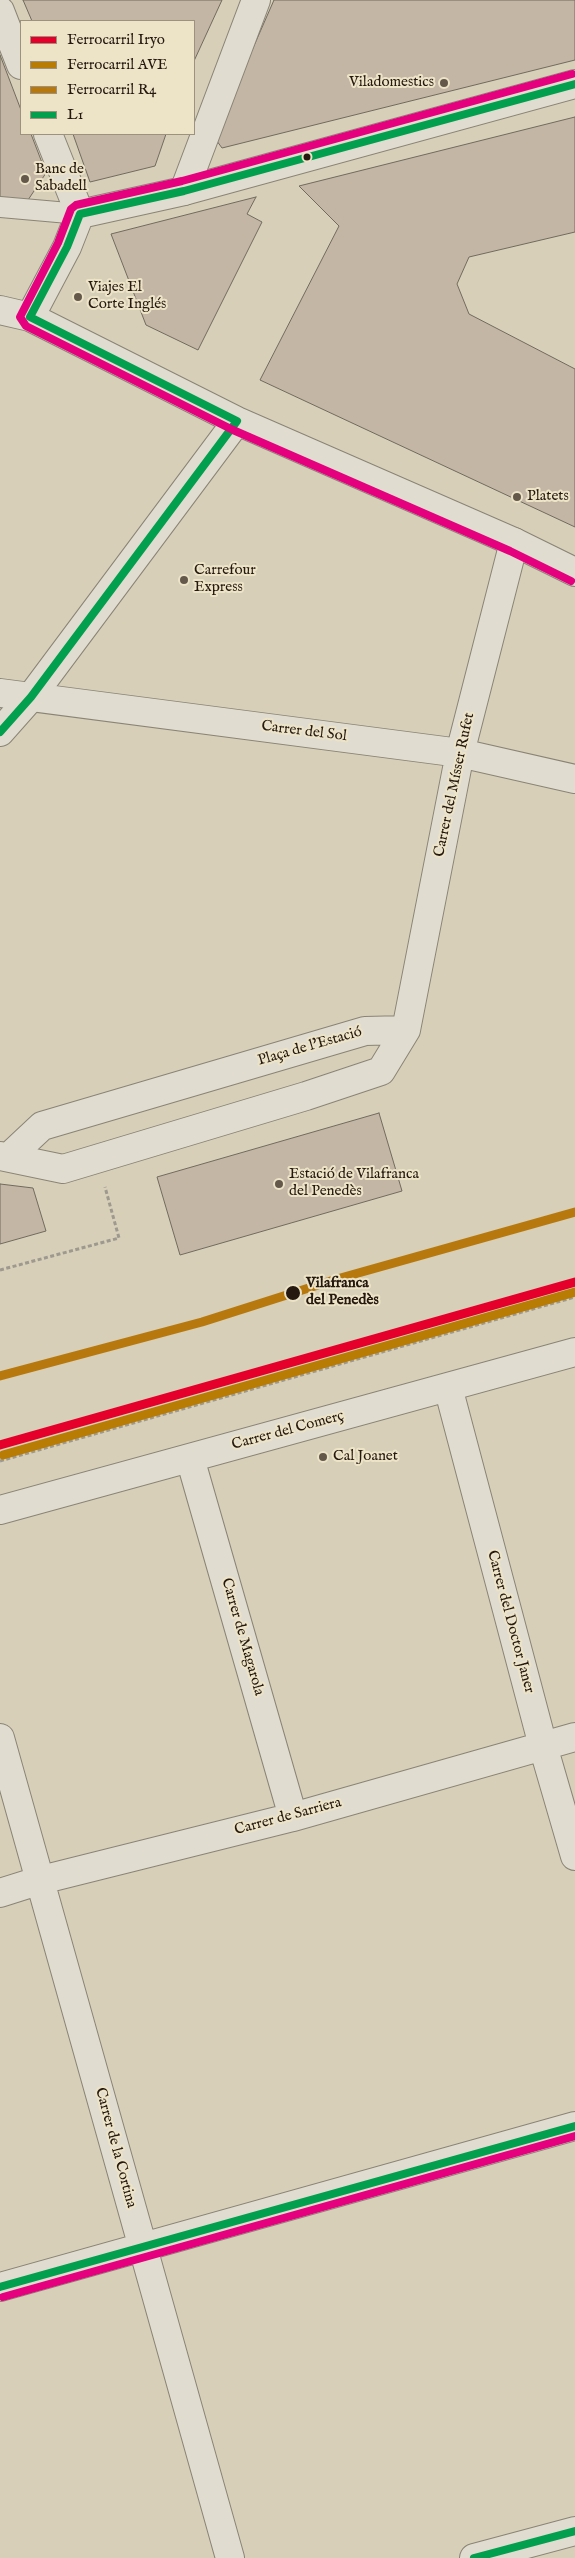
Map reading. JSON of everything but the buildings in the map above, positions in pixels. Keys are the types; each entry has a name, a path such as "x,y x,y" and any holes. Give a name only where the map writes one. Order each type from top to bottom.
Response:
{"street":[{"path":"184,191 256,0"},
{"path":"0,11 20,62"},
{"path":"0,207 80,214 184,191 575,84"},
{"path":"30,317 67,247 80,214 48,135"},
{"path":"0,310 30,317 237,421 514,542 575,572"},
{"path":"0,732 31,697 237,421"},
{"name":"Carrer del Mísser Rufet","path":"406,1030 460,753 514,542"},
{"name":"Carrer del Sol","path":"0,693 460,753 575,779"},
{"name":"Plaça de l'Estació","path":"5,1156 42,1126 365,1031 406,1030"},
{"name":"Plaça de l'Estació","path":"5,1156 63,1169 306,1096 381,1071 406,1030"},
{"name":"Carrer del Comerç","path":"0,1510 575,1352"},
{"name":"Carrer del Doctor Janer","path":"448,1387 575,1856"},
{"name":"Carrer de Magarola","path":"190,1458 293,1817"},
{"name":"Carrer de Sarriera","path":"0,1893 41,1880 293,1817 575,1737"},
{"name":"Carrer de la Cortina","path":"0,1738 230,2558"},
{"path":"0,2287 575,2126"},
{"path":"474,2558 575,2530"}],"path":[{"path":"0,1270 119,1238 104,1182"},
{"path":"0,1461 575,1297"}],"rail line":[{"name":"R4","path":"0,1376 202,1322 337,1279 575,1212"},
{"name":"Iryo","path":"0,1445 575,1282"},
{"name":"AVE","path":"3,1455 575,1292"}],"transit line":[{"path":"571,581 510,551 233,430 26,326 20,317 58,243 71,209 76,205 182,181 572,74"},
{"name":"L1","path":"0,732 31,697 237,421 30,317 67,247 80,214 184,191 575,84"},
{"name":"L1","path":"0,2287 575,2126"},
{"path":"3,2297 575,2136"},
{"name":"L1","path":"474,2558 575,2531"}],"place":[{"name":"Viladomestics","path":"444,83"},
{"name":"Banc de Sabadell","path":"25,179"},
{"name":"Viajes El Corte Inglés","path":"78,297"},
{"name":"Platets","path":"517,497"},
{"name":"Carrefour Express","path":"184,580"},
{"name":"Estació de Vilafranca del Penedès","path":"279,1184"},
{"name":"Vilafranca del Penedès","path":"293,1293"},
{"name":"Cal Joanet","path":"323,1457"}]}
